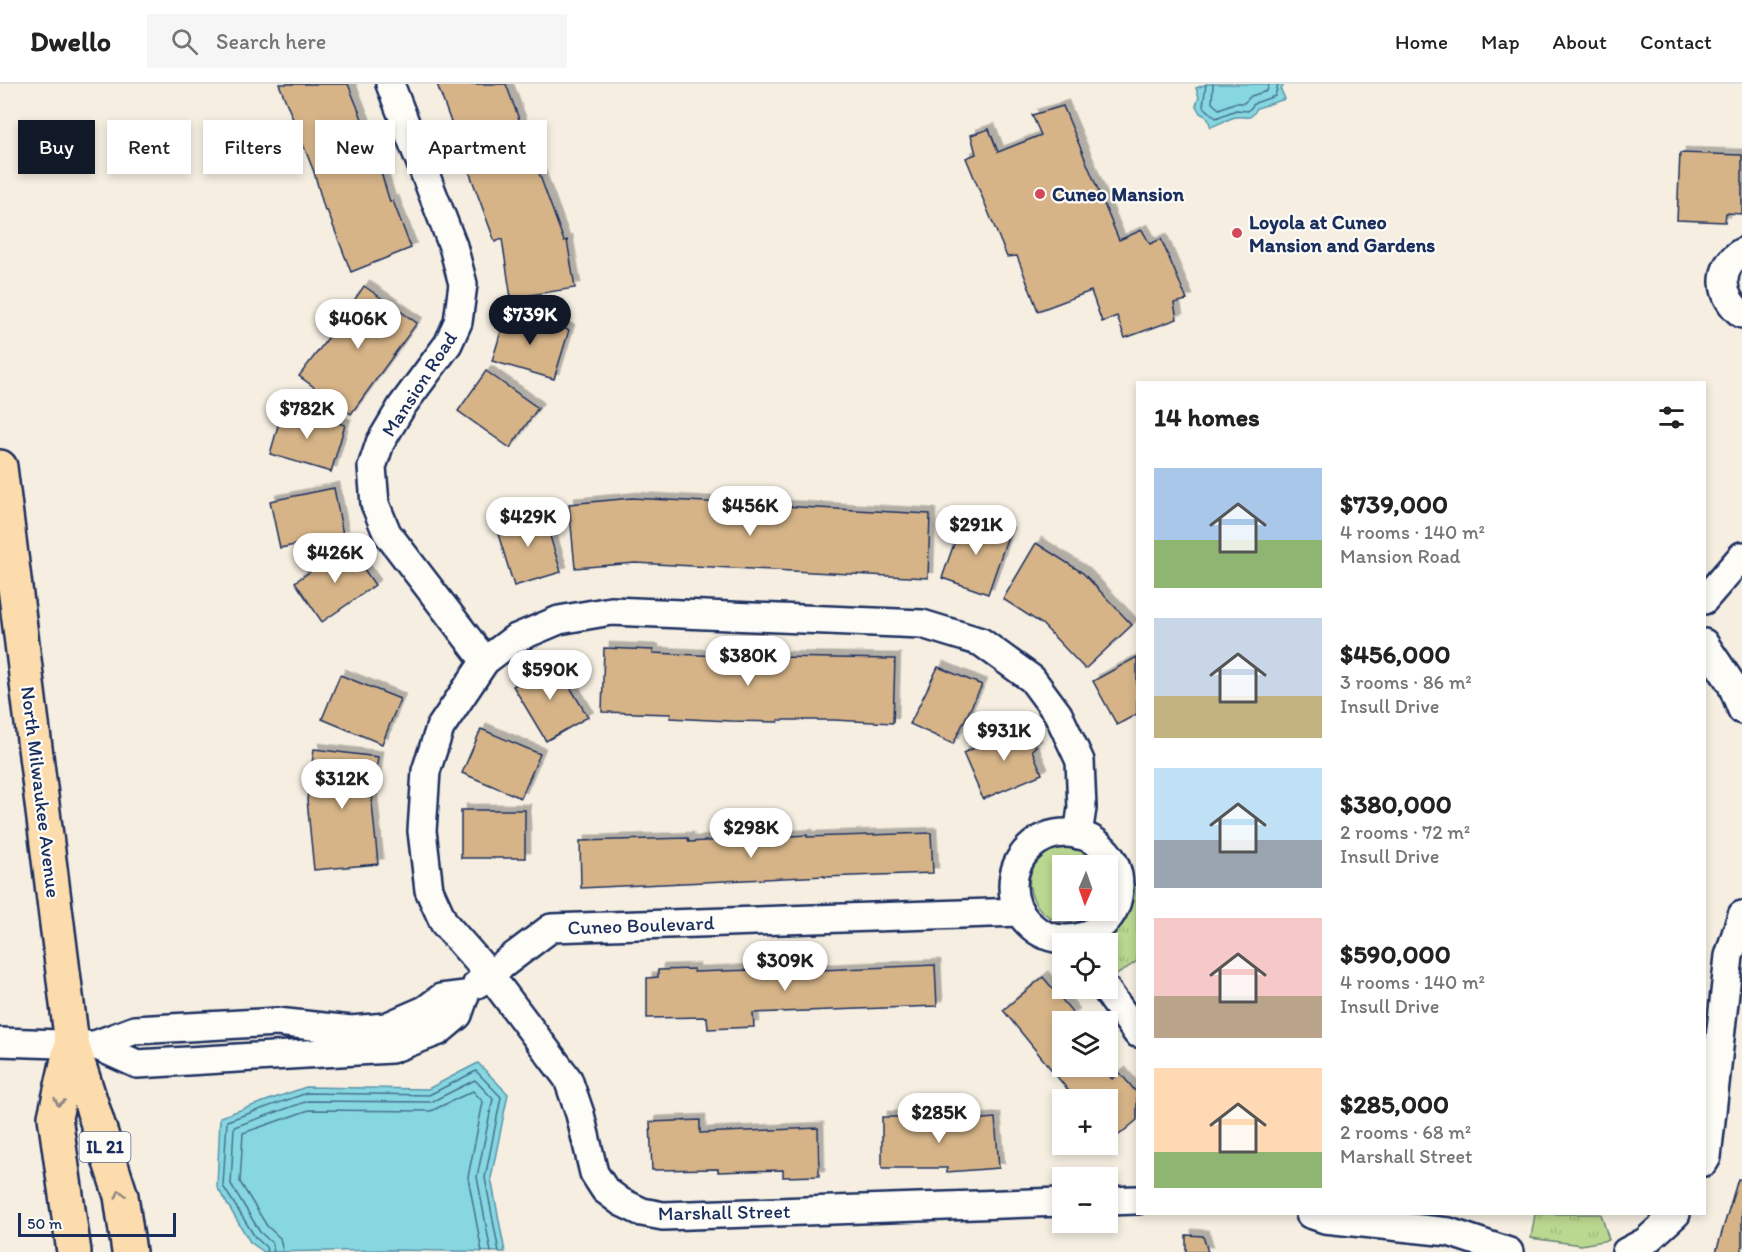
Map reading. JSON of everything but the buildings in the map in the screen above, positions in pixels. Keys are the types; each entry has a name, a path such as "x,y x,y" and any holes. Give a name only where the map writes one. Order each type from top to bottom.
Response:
{"main road":[{"name":"North Milwaukee Avenue","path":"0,467 83,1045"},
{"name":"IL 21","path":"74,1252 56,1117 83,1045"},
{"name":"IL 21","path":"83,1045 121,1196 129,1252"}],"street":[{"name":"Mansion Road","path":"390,84 453,246 463,284 458,322 448,344 402,406 380,443 372,467 375,504 387,533 485,661"},
{"path":"1742,252 1728,264 1724,275 1724,287 1727,299 1742,314"},
{"path":"1706,598 1742,556"},
{"name":"Marshall Street","path":"1052,1202 663,1216 642,1212 621,1202 605,1190 594,1173 568,1079 489,974 444,923 429,890 422,831 426,771 440,729 485,661 514,639 559,620 611,611 922,624 981,642 1032,679 1058,714 1080,761 1082,808 1078,835"},
{"path":"1706,646 1731,683 1742,710"},
{"path":"1052,937 1041,933 1029,924 1020,912 1014,897 1013,882 1016,868 1024,854 1048,836 1063,833 1091,839 1127,868 1120,885 1118,901 1111,916 1100,928 1091,933"},
{"name":"Cuneo Boulevard","path":"83,1045 137,1064 391,1049 439,1031 458,1015 465,995 489,974 551,928 1020,912"},
{"path":"1706,1159 1729,956 1742,915"},
{"name":"Cuneo Boulevard","path":"83,1045 135,1030 277,1022 351,1030 386,1027 425,1010 441,998 465,995"},
{"path":"1113,999 1136,1033"},
{"path":"319,1026 321,1054"},
{"path":"0,1042 83,1045"},
{"path":"1118,1201 1136,1200"},
{"path":"1313,1215 1325,1219 1449,1232 1509,1252"},
{"path":"1626,1252 1645,1242 1675,1215"}],"green space":[{"path":"1061,847 1072,848 1088,855 1052,855 1052,918 1034,902 1030,887 1032,871 1041,857"},
{"path":"1136,884 1136,962 1118,974 1118,933 1102,933 1110,921 1118,921 1118,910 1126,895"},
{"path":"1535,1215 1601,1215 1609,1240 1581,1245 1531,1238"}],"water":[{"path":"1207,84 1284,84 1281,90 1285,99 1257,108 1250,117 1236,117 1211,127 1207,117 1200,113 1196,106 1199,97 1196,88"},
{"path":"478,1063 508,1094 491,1178 505,1252 392,1250 264,1252 250,1242 217,1187 220,1117 306,1087 428,1089"}],"place":[{"name":"Cuneo Mansion","path":"1040,194"},
{"name":"Loyola at Cuneo Mansion and Gardens","path":"1237,233"}]}
